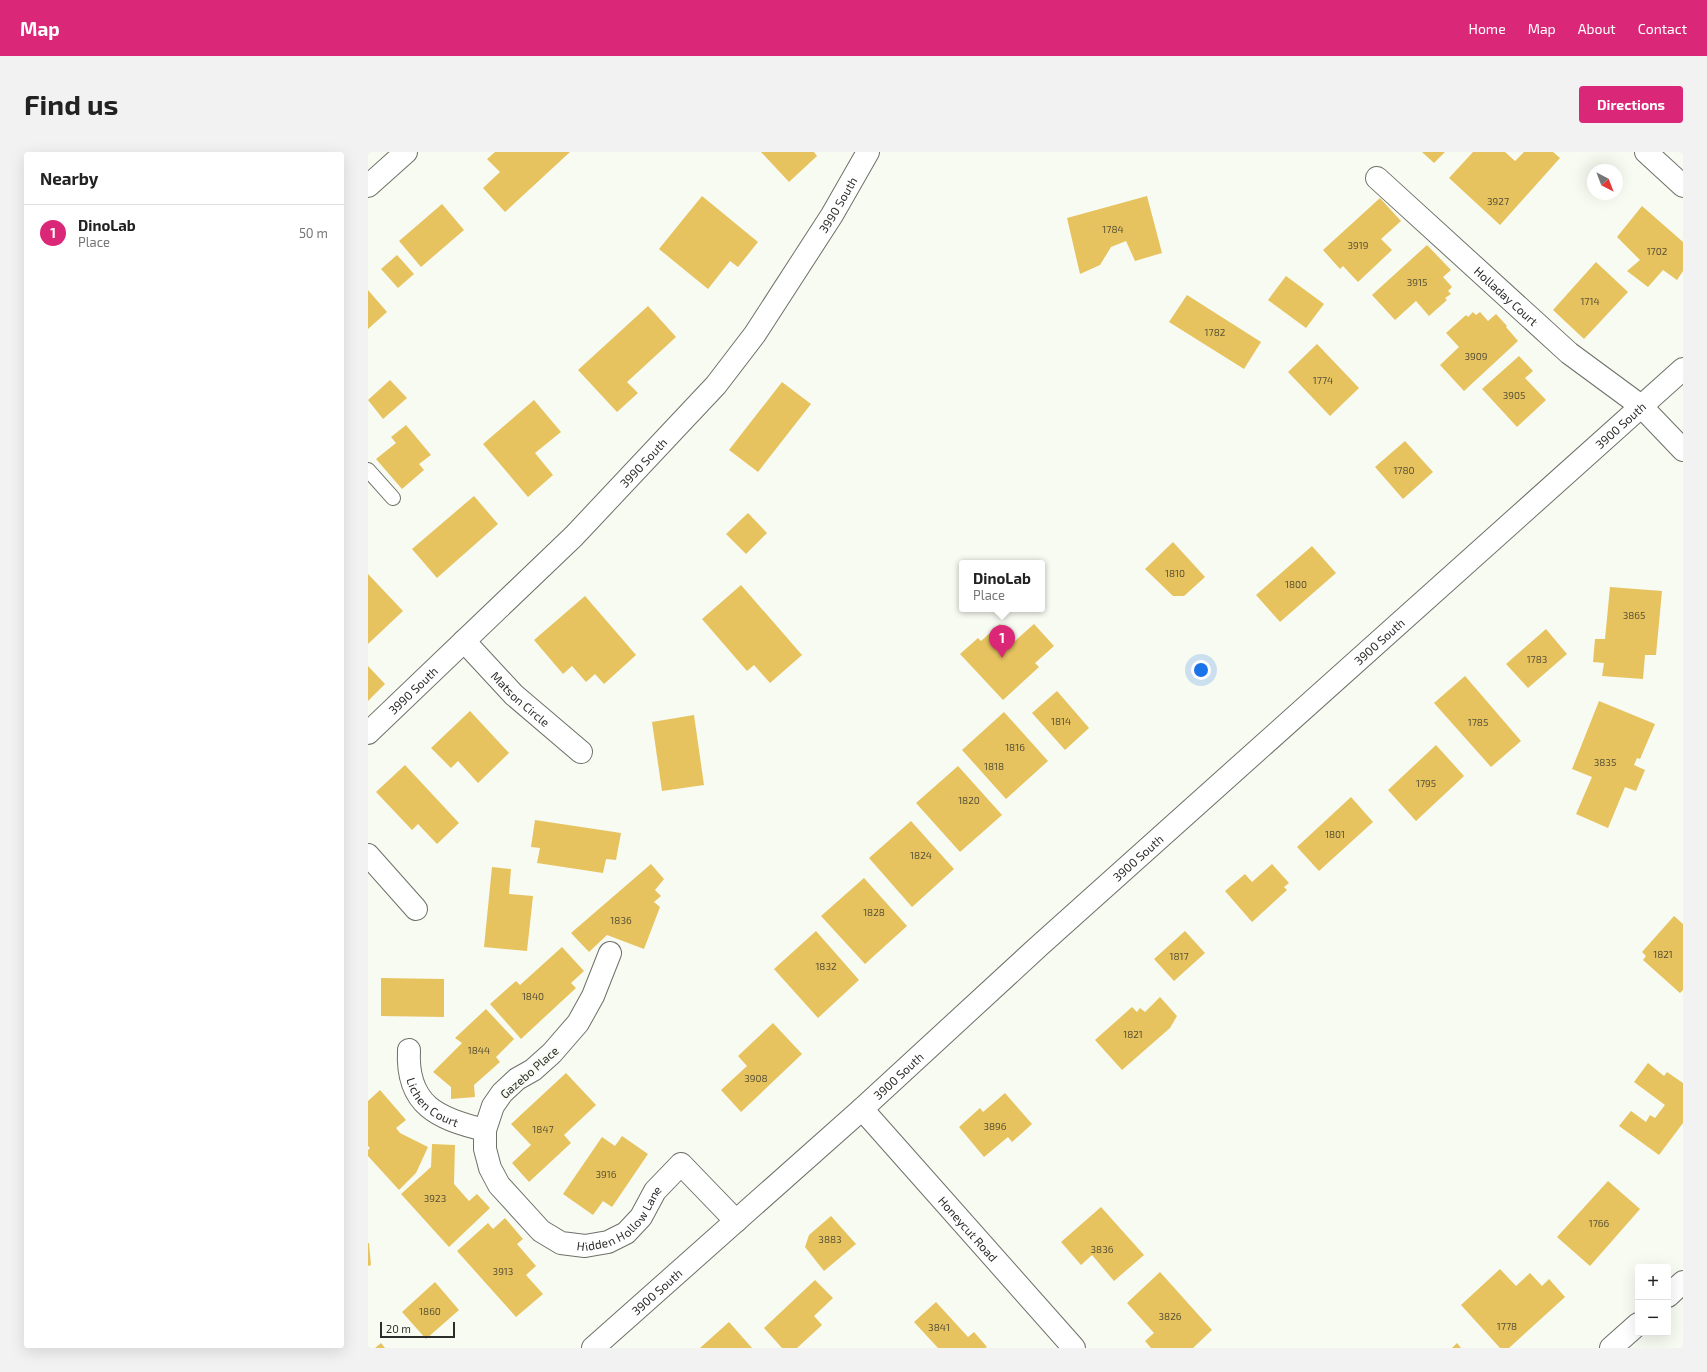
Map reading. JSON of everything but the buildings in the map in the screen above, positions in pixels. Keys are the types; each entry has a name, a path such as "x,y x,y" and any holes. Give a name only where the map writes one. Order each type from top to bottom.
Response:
{"street":[{"path":"368,186 406,152"},
{"name":"3990 South","path":"368,733 574,536 716,385 756,334 832,215 868,152"},
{"path":"1646,152 1683,186"},
{"name":"Holladay Court","path":"1378,178 1569,353 1641,406 1683,450"},
{"name":"3900 South","path":"593,1348 862,1109 1056,931 1683,369"},
{"name":"Matson Circle","path":"464,642 514,695 581,752"},
{"path":"368,855 416,909"},
{"name":"Gazebo Place","path":"485,1130 493,1106 502,1093 517,1079 533,1070 552,1053 578,1023 593,996 610,953"},
{"name":"Lichen Court","path":"409,1050 408,1064 411,1080 418,1095 429,1108 450,1121 485,1130"},
{"name":"Honeycut Road","path":"862,1109 1074,1348"},
{"name":"Hidden Hollow Lane","path":"485,1130 485,1149 490,1168 499,1185 541,1231 560,1243 585,1246 608,1242 626,1233 641,1217 655,1191 681,1164 736,1221"},
{"path":"1671,1293 1683,1282"},
{"path":"1611,1348 1635,1327"}],"lane":[{"path":"368,470 393,498"}],"place":[{"name":"DinoLab","path":"1002,658"}]}
